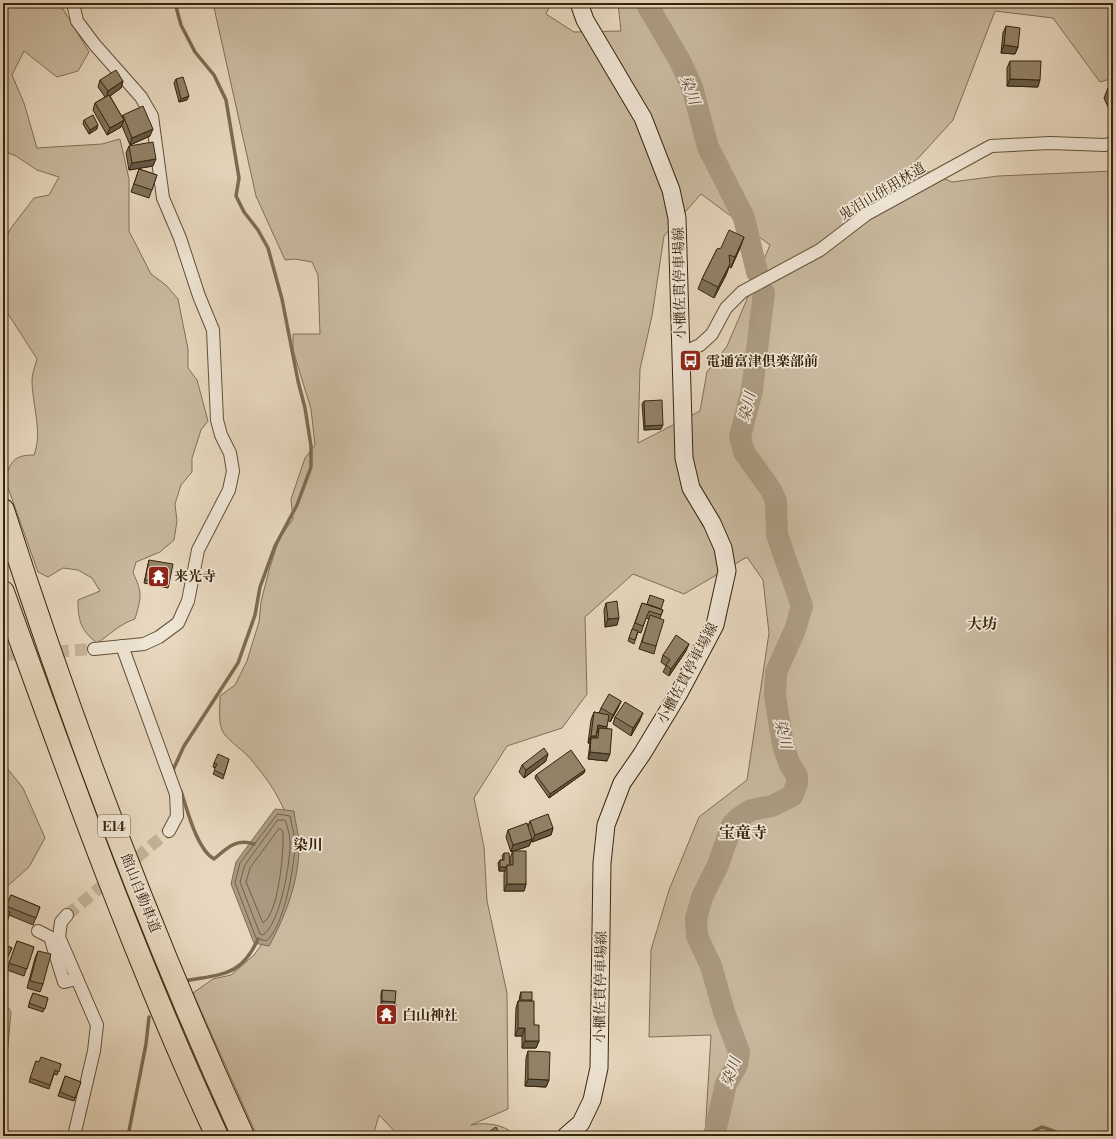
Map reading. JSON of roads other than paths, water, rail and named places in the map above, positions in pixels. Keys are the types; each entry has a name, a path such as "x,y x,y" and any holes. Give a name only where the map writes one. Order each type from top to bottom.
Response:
{"highway":[{"name":"館山自動車道","path":"3,510 27,584 96,779 180,993 243,1136"},
{"name":"館山自動車道","path":"3,592 76,794 160,1005 217,1136"}],"main road":[{"name":"小櫃佐貫停車場線","path":"566,1136 581,1123 592,1100 599,1068 602,862 606,824 622,783 642,754 679,693 715,625 727,572 723,548 712,523 691,488 684,458 677,218 671,190 644,118 585,20 579,3"}],"street":[{"path":"73,3 77,21 95,45 141,97 152,116 164,198 180,238 199,296 213,330 218,420 221,435 230,453 233,471 229,490 198,550 188,601 178,623 159,637 144,644 94,649"},
{"name":"鬼泪山併用林道","path":"680,354 700,345 712,334 726,308 742,292 820,250 867,214 991,146 1050,143 1105,145 1113,143"},
{"path":"122,646 176,794 178,816 169,831"},
{"path":"67,915 60,922 59,937 97,1025 94,1052 74,1136"},
{"path":"38,931 50,937 64,982 77,978"}],"water":[{"path":"275,809 294,811 299,845 297,872 294,885 286,910 269,946 254,943 231,884 236,862"}],"waterway":[{"path":"174,773 173,770 184,746 238,663 255,615 260,587 275,546 297,505 311,467 311,446 305,408 298,381 282,299 268,248 258,230 244,212 236,196 239,178 226,100 214,75 195,52 181,25 175,3"},
{"name":"染川","path":"646,3 680,61 692,87 708,147 744,218 757,272"},
{"name":"染川","path":"714,1136 726,1084 737,1065 739,1052 724,1012 711,966 697,936 696,919 702,897 718,865 732,825 740,817 751,810 772,806 792,796 797,784 797,776 789,763 783,745 775,696 776,672 795,630 802,606 777,535 776,501 771,490 744,452 740,437 752,390 764,293"},
{"path":"181,791 193,828 203,847 214,859 232,845 237,843 248,842 254,844"},
{"path":"185,981 229,972 244,961 258,939"},
{"path":"128,1136 146,1044 149,1017"},
{"path":"1024,1136 1042,1127 1067,1136"}],"tunnel":[{"path":"3,655 94,649"},
{"path":"67,915 169,831"}],"place":[{"name":"電通富津倶楽部前","path":"690,361"},
{"name":"来光寺","path":"158,576"},
{"name":"白山神社","path":"387,1015"}],"district":[{"name":"大坊","path":"982,624"},
{"name":"宝竜寺","path":"743,832"},
{"name":"染川","path":"308,845"}]}
